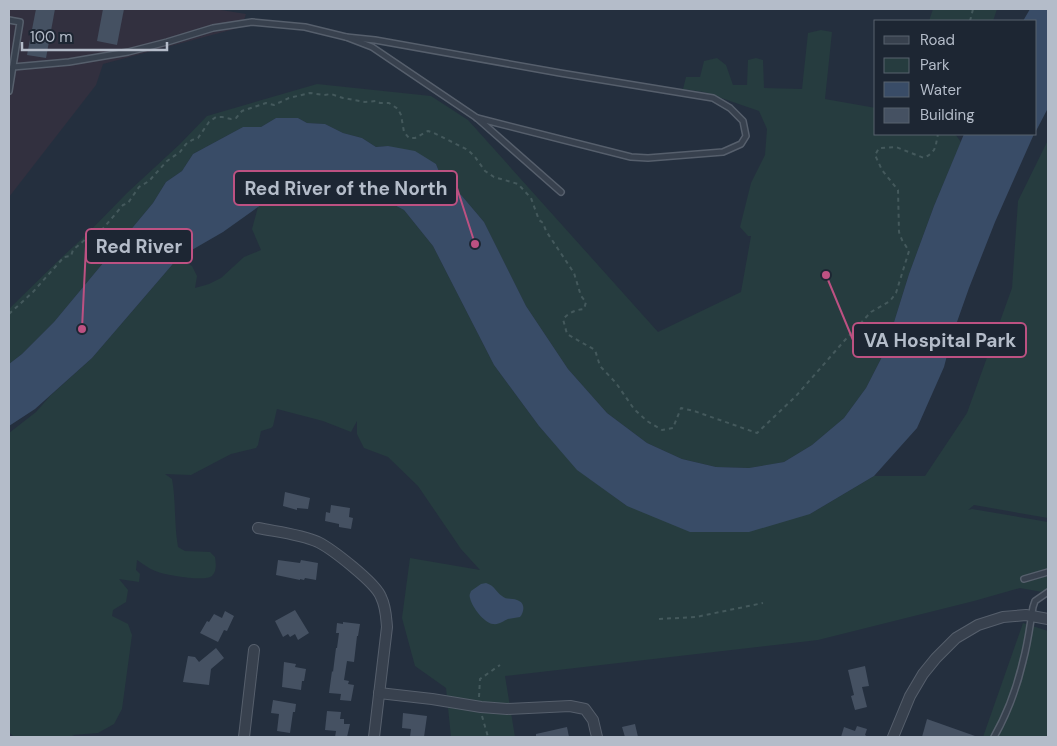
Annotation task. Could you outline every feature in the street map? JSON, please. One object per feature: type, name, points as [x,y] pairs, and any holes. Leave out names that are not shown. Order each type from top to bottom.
[{"type":"street","points":[[258,528],[318,542],[334,552],[371,582],[381,595],[386,611],[387,627],[374,737]]},
{"type":"street","points":[[893,737],[910,696],[923,674],[956,638],[978,625],[1003,617],[1026,615],[1048,619]]},
{"type":"street","points":[[244,737],[254,650]]},
{"type":"street","points":[[379,693],[481,707],[507,709],[570,706],[585,709],[593,720],[597,737]]},
{"type":"lane","points":[[9,20],[20,22],[9,91]]},
{"type":"lane","points":[[13,67],[69,62],[128,52],[213,28],[252,22],[305,27],[346,37],[372,47],[411,72],[477,118],[561,192]]},
{"type":"lane","points":[[346,37],[374,40],[713,98],[730,108],[743,121],[746,136],[741,144],[723,152],[648,158],[631,157],[477,118]]},
{"type":"lane","points":[[1024,579],[1048,572]]},
{"type":"lane","points":[[994,737],[1018,682],[1035,601],[1048,592]]},
{"type":"path","points":[[9,314],[33,292],[64,257],[71,256],[73,250],[94,232],[101,231],[123,205],[128,203],[139,187],[149,181],[186,144],[198,138],[209,122],[216,118],[222,116],[231,119],[236,118],[242,111],[266,103],[274,105],[289,98],[310,93],[332,94],[365,102],[390,103],[398,109],[404,132],[410,138],[415,138],[428,131],[434,132],[468,150],[485,170],[494,177],[518,184],[531,198],[539,220],[574,273],[581,296],[586,302],[584,309],[574,310],[568,313],[564,319],[567,334],[595,350],[600,366],[616,383],[634,409],[647,421],[662,430],[673,428],[681,408],[757,433],[796,396],[871,312],[890,301],[896,293],[909,251],[899,232],[898,190],[882,170],[875,155],[879,148],[896,147],[924,158],[932,154],[938,135]]},
{"type":"path","points":[[660,619],[696,617],[763,603]]},
{"type":"shaded area","points":[[9,9],[215,9],[246,14],[242,27],[103,64],[96,85],[9,197]]},
{"type":"green space","points":[[933,9],[997,9],[993,20],[929,20]]},
{"type":"green space","points":[[821,30],[832,32],[825,99],[874,108],[874,135],[956,135],[961,142],[934,206],[909,274],[885,351],[866,388],[844,418],[812,445],[784,462],[750,468],[716,467],[682,459],[647,443],[607,413],[568,369],[526,306],[484,222],[440,174],[436,164],[388,146],[376,147],[362,138],[343,133],[325,124],[307,123],[298,118],[276,118],[261,127],[243,127],[193,154],[182,171],[166,182],[153,203],[54,322],[22,354],[9,364],[9,309],[207,116],[317,84],[431,96],[468,120],[658,332],[741,292],[751,236],[748,236],[740,227],[751,183],[765,155],[767,129],[759,111],[704,92],[683,89],[686,77],[700,77],[704,61],[717,58],[726,65],[733,85],[747,85],[748,60],[756,58],[763,60],[764,88],[802,89],[808,33]]},
{"type":"green space","points":[[1048,140],[1048,518],[974,505],[968,510],[972,509],[1048,522],[1048,593],[1020,588],[818,640],[505,676],[515,737],[451,737],[446,688],[415,666],[402,618],[410,558],[480,570],[461,549],[418,486],[388,457],[364,448],[357,434],[357,421],[351,432],[323,421],[277,409],[273,426],[261,431],[256,448],[231,454],[191,475],[165,474],[172,479],[178,547],[185,551],[210,552],[215,557],[214,574],[208,578],[169,575],[155,571],[137,560],[136,570],[140,574],[139,582],[119,579],[128,590],[126,602],[113,610],[112,616],[128,624],[132,635],[122,709],[114,724],[98,733],[72,735],[77,737],[14,737],[9,732],[9,433],[36,412],[50,396],[92,358],[178,258],[192,266],[197,276],[195,288],[221,278],[244,257],[261,250],[252,229],[258,207],[295,184],[328,177],[362,188],[404,210],[433,246],[494,365],[539,426],[578,470],[627,506],[810,514],[874,476],[925,476],[967,413],[1012,288],[1018,201]]},
{"type":"green space","points":[[1023,623],[1048,631],[1048,737],[983,737]]},
{"type":"water","points":[[1030,9],[1048,9],[1048,108],[1037,129],[1037,20],[1024,20]]},
{"type":"water","points":[[276,118],[298,118],[307,123],[325,124],[343,133],[362,138],[376,147],[388,146],[415,151],[436,164],[440,174],[484,222],[526,306],[568,369],[607,413],[647,443],[682,459],[716,467],[749,468],[784,462],[812,445],[844,418],[866,388],[885,351],[909,274],[934,206],[964,135],[1034,135],[995,222],[952,336],[944,367],[917,428],[874,476],[810,514],[749,532],[690,532],[627,506],[577,470],[539,426],[494,365],[433,246],[404,210],[362,188],[328,177],[295,184],[223,232],[178,258],[92,358],[35,409],[9,426],[9,364],[22,354],[54,322],[153,203],[166,182],[182,171],[193,154],[243,127],[261,127]]},
{"type":"water","points":[[486,583],[504,597],[522,603],[523,610],[520,617],[495,624],[482,618],[473,606],[470,595],[471,591]]},
{"type":"building","points":[[36,9],[55,9],[46,58],[27,55]]},
{"type":"building","points":[[103,9],[124,9],[117,45],[97,41]]},
{"type":"building","points":[[285,492],[310,498],[308,509],[297,508],[297,510],[283,506]]},
{"type":"building","points":[[331,505],[350,508],[349,517],[353,518],[351,529],[339,527],[339,524],[325,521],[326,512],[330,513]]},
{"type":"building","points":[[278,560],[300,563],[301,560],[318,563],[316,580],[305,578],[300,580],[276,575]]},
{"type":"building","points":[[295,610],[309,633],[298,640],[295,634],[290,637],[288,634],[283,637],[275,621]]},
{"type":"building","points":[[225,611],[234,616],[227,631],[224,630],[218,642],[200,633],[214,614],[222,618]]},
{"type":"building","points":[[343,622],[360,624],[354,662],[347,661],[344,680],[349,681],[348,684],[354,685],[351,701],[340,700],[341,694],[329,693],[339,633],[336,633],[337,623],[343,624]]},
{"type":"building","points":[[216,648],[224,658],[211,669],[209,685],[183,682],[188,656],[195,657],[199,662]]},
{"type":"building","points":[[284,662],[296,664],[295,667],[306,669],[301,690],[282,687]]},
{"type":"building","points":[[865,666],[869,686],[862,687],[867,707],[855,710],[851,696],[854,695],[848,670]]},
{"type":"building","points":[[273,700],[296,704],[290,733],[277,731],[279,714],[271,713]]},
{"type":"building","points":[[327,711],[341,712],[340,719],[344,719],[344,724],[350,724],[347,737],[335,737],[336,731],[325,730]]},
{"type":"building","points":[[403,713],[427,716],[424,737],[410,737],[411,729],[402,728]]},
{"type":"building","points":[[927,719],[975,736],[975,737],[922,737]]},
{"type":"building","points":[[635,724],[638,737],[625,737],[622,727]]},
{"type":"building","points":[[857,726],[867,729],[865,735],[868,737],[841,737],[844,727],[855,731]]},
{"type":"building","points":[[567,727],[569,737],[536,737],[536,734]]},
{"type":"place","name":"Red River of the North","points":[[475,244]]},
{"type":"place","name":"VA Hospital Park","points":[[826,275]]},
{"type":"place","name":"Red River","points":[[82,329]]}]
